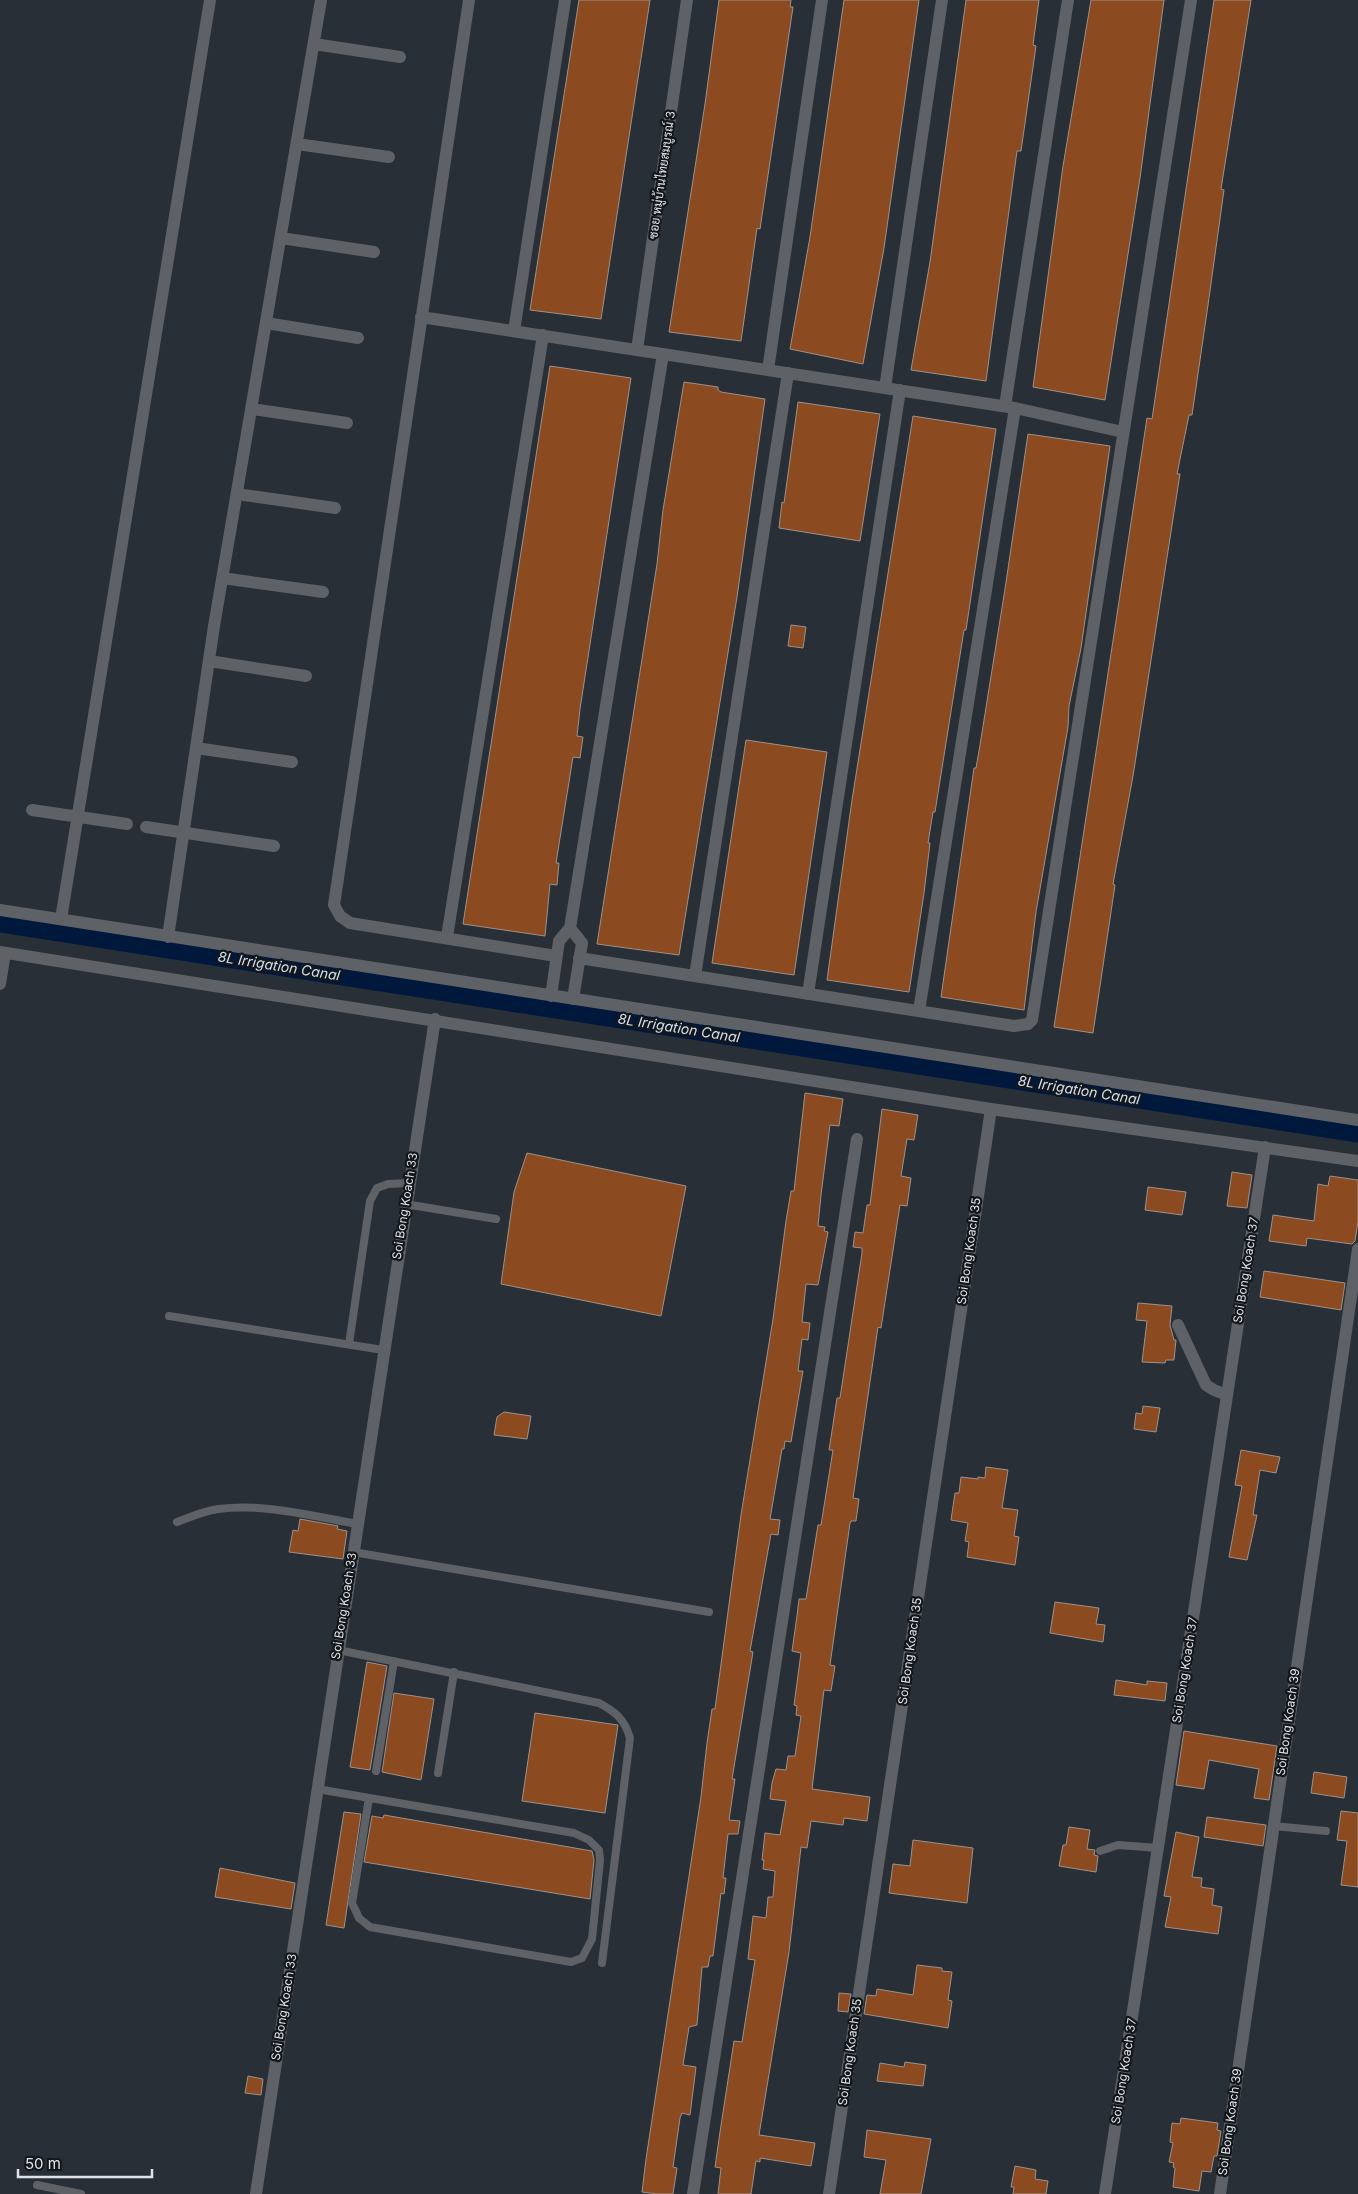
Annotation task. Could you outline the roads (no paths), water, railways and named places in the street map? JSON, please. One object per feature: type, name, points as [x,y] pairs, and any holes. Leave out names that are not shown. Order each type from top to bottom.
[{"type":"street","points":[[61,919],[210,0]]},
{"type":"street","points":[[168,937],[222,578],[321,0]]},
{"type":"street","points":[[469,0],[334,905],[340,916],[350,923],[447,937],[556,956]]},
{"type":"street","points":[[514,331],[565,0]]},
{"type":"street","name":"ซอย หมู่บ้านไทยสมบูรณ์ 3","points":[[637,350],[688,0]]},
{"type":"street","points":[[768,370],[822,0]]},
{"type":"street","points":[[885,388],[942,0]]},
{"type":"street","points":[[918,1011],[1010,407],[1068,0]]},
{"type":"street","points":[[579,958],[1014,1026],[1028,1024],[1032,1020],[1191,0]]},
{"type":"street","points":[[314,44],[400,57]]},
{"type":"street","points":[[297,144],[389,157]]},
{"type":"street","points":[[281,238],[374,252]]},
{"type":"street","points":[[421,317],[1010,407],[1123,432]]},
{"type":"street","points":[[266,323],[358,338]]},
{"type":"street","points":[[447,937],[542,335]]},
{"type":"street","points":[[551,996],[558,941],[570,928],[663,354]]},
{"type":"street","points":[[695,976],[788,374]]},
{"type":"street","points":[[808,994],[900,390]]},
{"type":"street","points":[[252,409],[346,422]]},
{"type":"street","points":[[237,494],[335,508]]},
{"type":"street","points":[[222,578],[323,592]]},
{"type":"street","points":[[209,661],[306,676]]},
{"type":"street","points":[[196,748],[292,762]]},
{"type":"street","points":[[32,810],[127,824]]},
{"type":"street","points":[[146,827],[274,846]]},
{"type":"street","points":[[0,910],[1358,1120]]},
{"type":"street","points":[[570,928],[582,943],[573,999]]},
{"type":"street","points":[[0,984],[2,952],[434,1019],[991,1109],[1265,1147],[1358,1162]]},
{"type":"street","name":"Soi Bong Koach 33","points":[[256,2194],[434,1019]]},
{"type":"street","name":"Soi Bong Koach 35","points":[[829,2194],[991,1109]]},
{"type":"street","points":[[693,2194],[857,1139]]},
{"type":"street","name":"Soi Bong Koach 37","points":[[1105,2194],[1265,1147]]},
{"type":"street","name":"Soi Bong Koach 39","points":[[1220,2194],[1358,1249]]},
{"type":"street","points":[[1178,1325],[1206,1384],[1214,1390],[1227,1395]]},
{"type":"lane","points":[[349,1344],[370,1201],[377,1188],[388,1184],[409,1183]]},
{"type":"lane","points":[[405,1204],[496,1219]]},
{"type":"lane","points":[[169,1316],[383,1350]]},
{"type":"lane","points":[[177,1522],[216,1510],[235,1508],[291,1512],[357,1524]]},
{"type":"lane","points":[[353,1552],[709,1612]]},
{"type":"lane","points":[[338,1650],[454,1672],[599,1703],[615,1712],[626,1725],[630,1738],[602,1963]]},
{"type":"lane","points":[[376,1771],[394,1661]]},
{"type":"lane","points":[[438,1773],[454,1672]]},
{"type":"lane","points":[[317,1789],[574,1833],[588,1840],[600,1850],[600,1860],[592,1939],[582,1958],[571,1962],[370,1927],[359,1918],[352,1903],[369,1798]]},
{"type":"lane","points":[[1273,1826],[1326,1831]]},
{"type":"lane","points":[[1100,1851],[1118,1845],[1158,1848]]},
{"type":"lane","points":[[37,2185],[81,2194]]},
{"type":"waterway","name":"8L Irrigation Canal","points":[[0,923],[1358,1133]]}]
